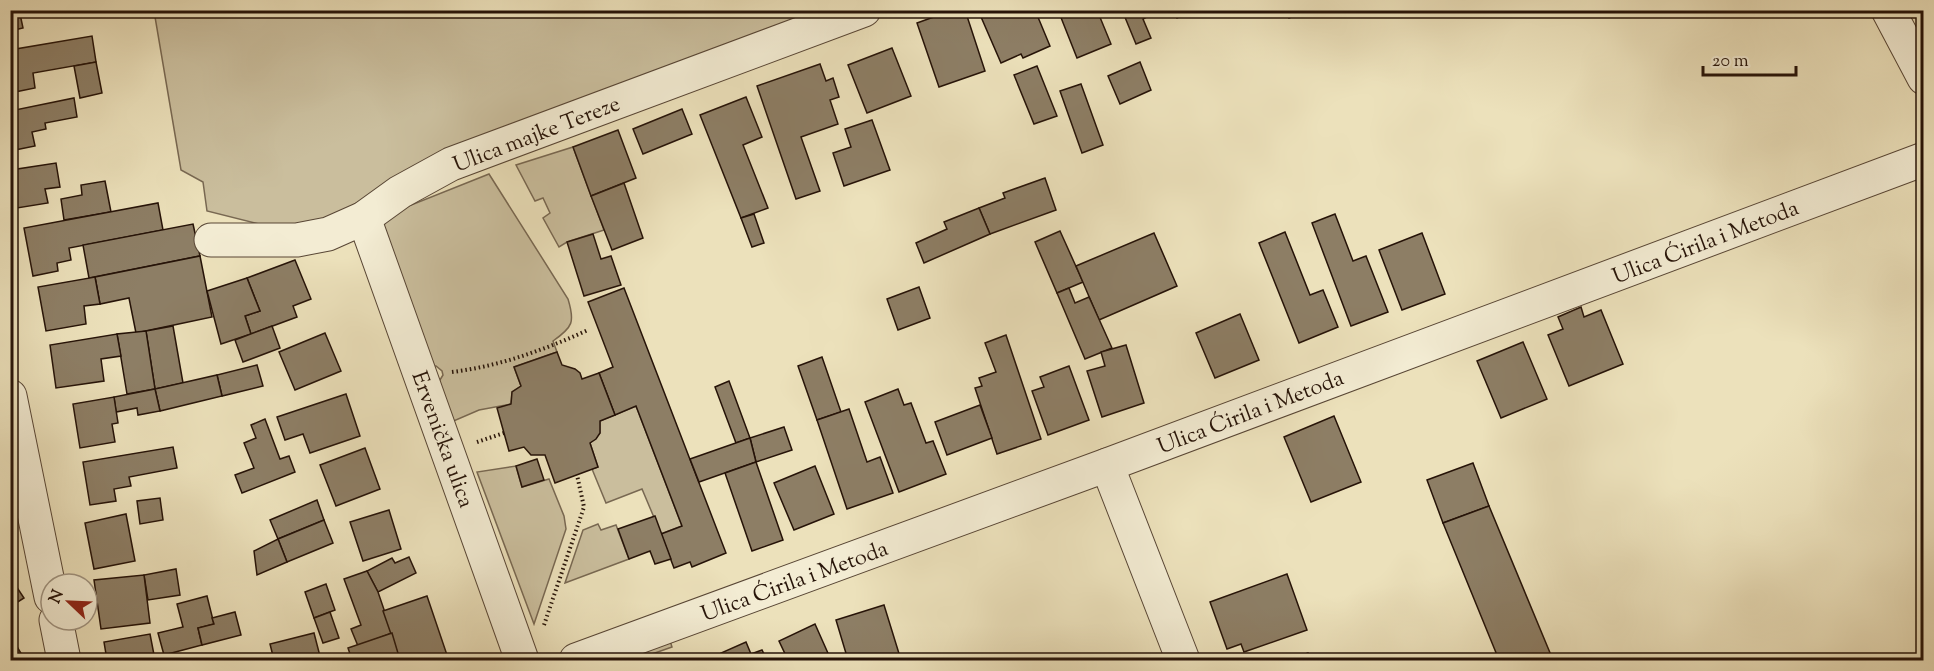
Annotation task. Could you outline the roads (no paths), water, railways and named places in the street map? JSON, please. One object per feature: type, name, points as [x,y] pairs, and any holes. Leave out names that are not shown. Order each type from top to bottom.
[{"type":"street","name":"Ulica majke Tereze","points":[[211,240],[297,240],[328,234],[364,218],[400,192],[451,164],[864,10]]},
{"type":"street","points":[[1888,10],[1923,78]]},
{"type":"street","name":"Ulica Ćirila i Metoda","points":[[576,660],[1107,465],[1923,159]]},
{"type":"street","name":"Ervenička ulica","points":[[364,218],[522,660]]},
{"type":"street","points":[[10,396],[46,572]]},
{"type":"street","points":[[1107,465],[1183,660]]},
{"type":"street","points":[[58,632],[64,660]]}]
